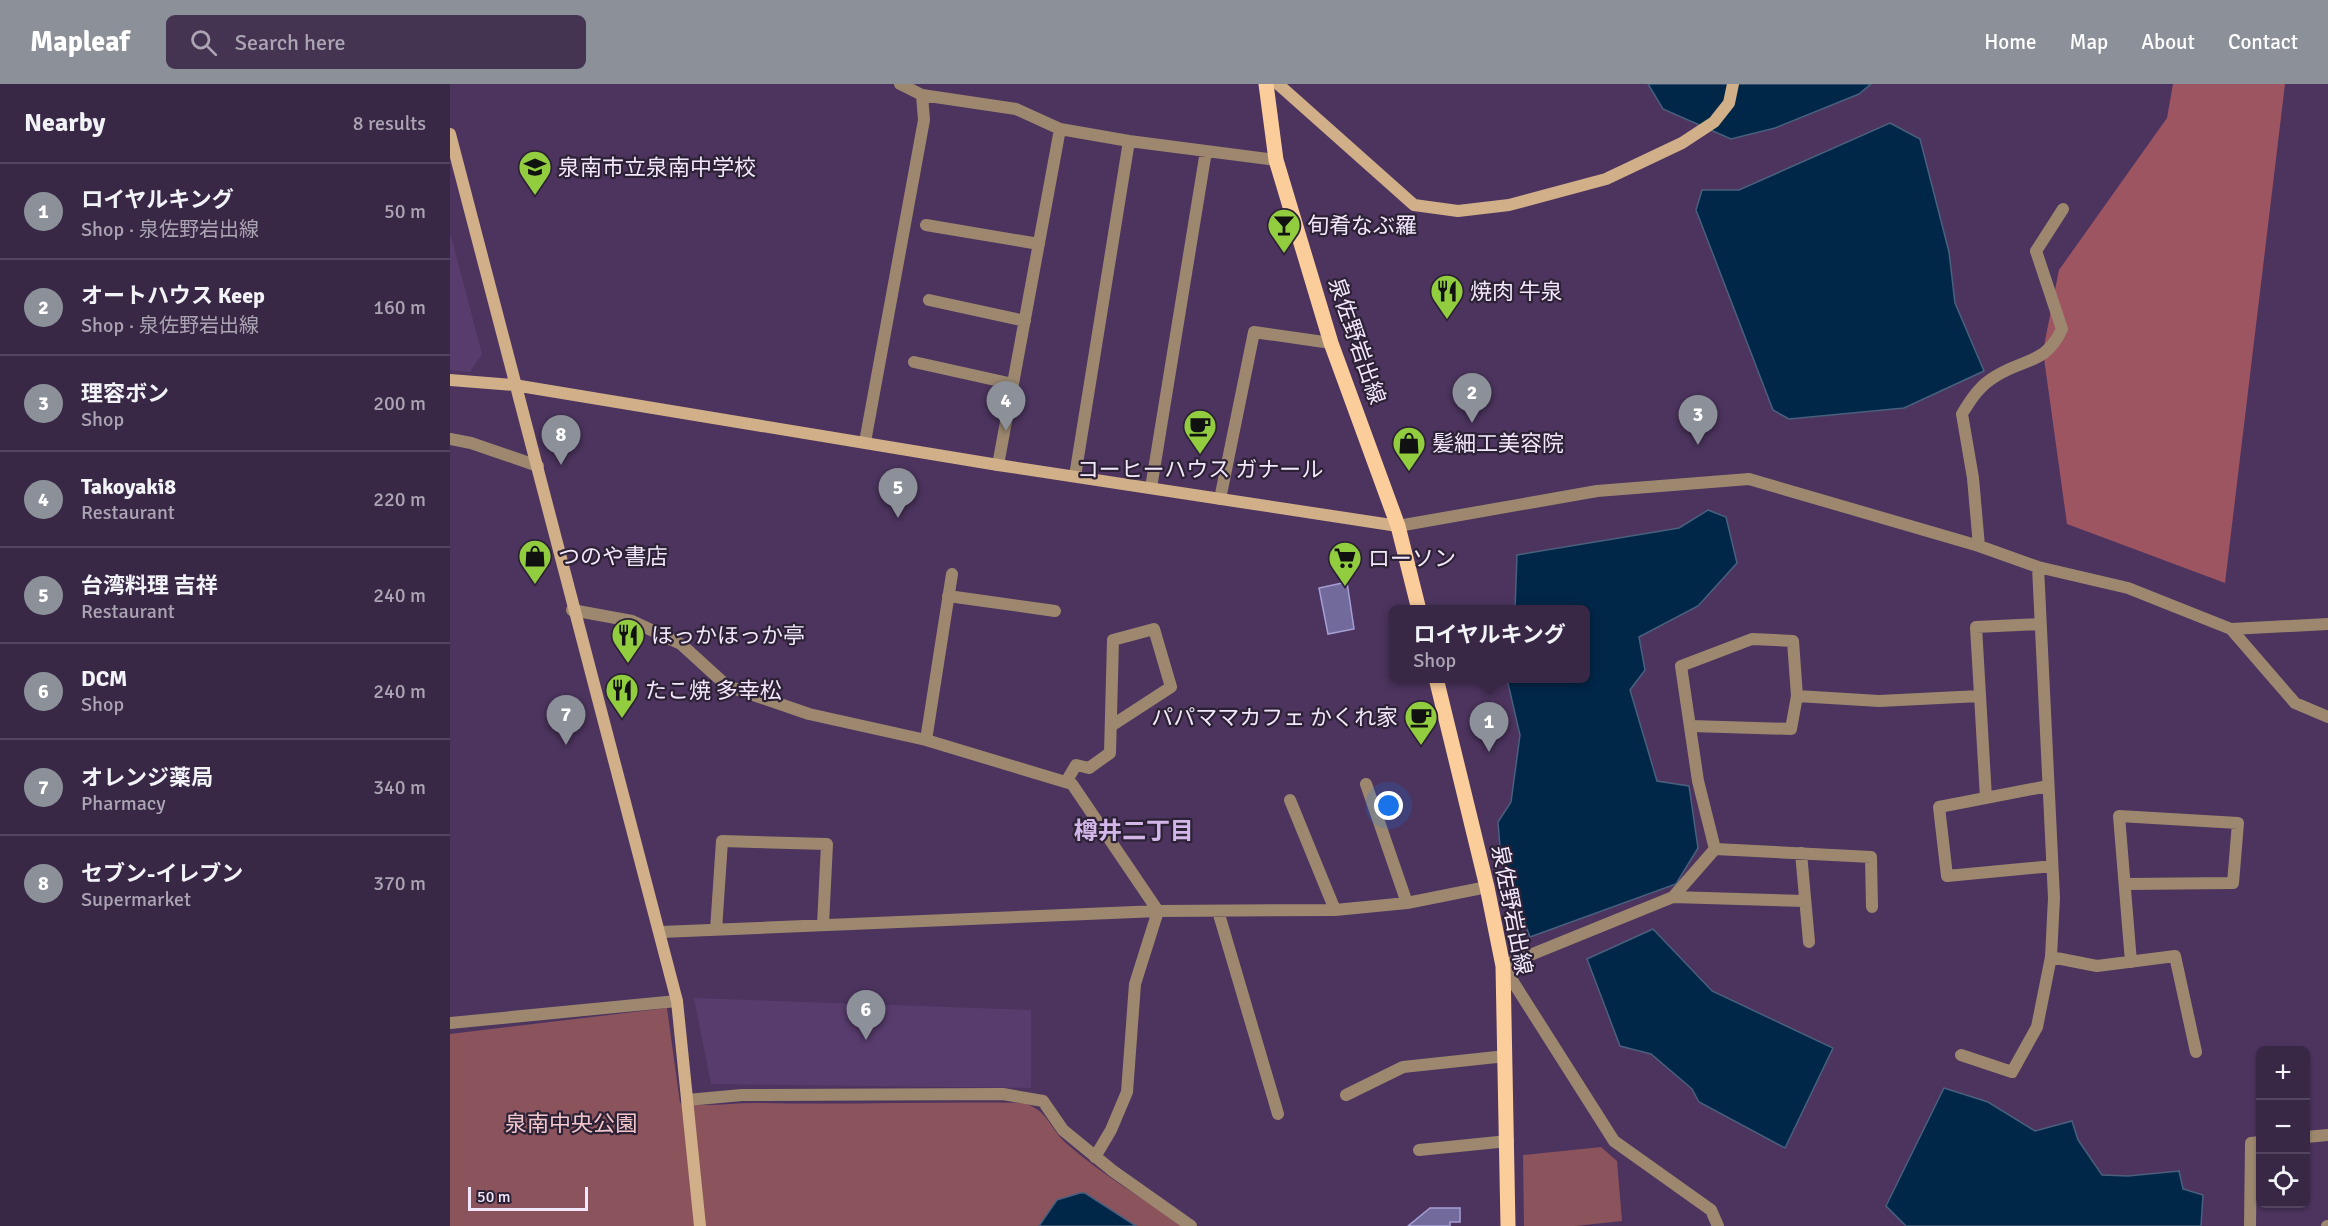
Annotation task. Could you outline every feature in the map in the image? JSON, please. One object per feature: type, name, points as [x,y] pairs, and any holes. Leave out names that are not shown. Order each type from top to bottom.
[{"type":"main road","name":"泉佐野岩出線","points":[[1266,84],[1276,160],[1331,343],[1398,526],[1418,605]]},
{"type":"main road","name":"泉佐野岩出線","points":[[1437,683],[1488,887],[1503,966],[1508,1226]]},
{"type":"street","points":[[900,84],[922,96],[1016,109],[1060,129],[1129,141],[1276,160]]},
{"type":"street","points":[[1278,84],[1414,205],[1458,211],[1509,205],[1606,179],[1682,143],[1714,122],[1729,103],[1733,84]]},
{"type":"street","points":[[866,442],[924,120],[922,96]]},
{"type":"street","points":[[998,465],[1060,129]]},
{"type":"street","points":[[450,134],[514,385],[538,466],[572,610],[661,932],[677,1000],[700,1226]]},
{"type":"street","points":[[1075,476],[1129,141]]},
{"type":"street","points":[[1151,488],[1206,151]]},
{"type":"street","points":[[1979,546],[1973,478],[1962,414],[1975,393],[1995,376],[2047,353],[2056,342],[2061,328],[2036,251],[2063,210]]},
{"type":"street","points":[[926,225],[1039,244]]},
{"type":"street","points":[[929,300],[1024,321]]},
{"type":"street","points":[[1220,499],[1254,332],[1331,343]]},
{"type":"street","points":[[914,362],[1013,384]]},
{"type":"street","points":[[450,380],[514,385],[998,465],[1398,526],[1597,492],[1749,479],[1979,546],[2038,567],[2128,588],[2231,629],[2328,624]]},
{"type":"street","points":[[450,439],[471,443],[538,466]]},
{"type":"street","points":[[1961,1055],[2012,1072],[2037,1027],[2051,957],[2052,866],[2038,567]]},
{"type":"street","points":[[926,740],[952,574]]},
{"type":"street","points":[[948,596],[1055,611]]},
{"type":"street","points":[[572,610],[632,621],[681,644],[727,686],[809,714],[926,740],[1072,784],[1158,911]]},
{"type":"street","points":[[1986,798],[1976,627],[2040,624]]},
{"type":"street","points":[[1066,782],[1076,765],[1089,768],[1110,753],[1113,640],[1154,629],[1171,687],[1111,726]]},
{"type":"street","points":[[2231,629],[2295,703],[2328,717]]},
{"type":"street","points":[[1691,726],[1791,729],[1797,696],[1793,641],[1752,639],[1681,666],[1698,781],[1715,849]]},
{"type":"street","points":[[1797,696],[1880,701],[1980,696]]},
{"type":"street","points":[[1366,784],[1407,903]]},
{"type":"street","points":[[2048,786],[1939,807],[1947,876],[2052,866]]},
{"type":"street","points":[[1290,800],[1335,910]]},
{"type":"street","points":[[2125,885],[2233,883],[2238,824],[2120,816],[2125,885],[2131,962]]},
{"type":"street","points":[[716,930],[722,841],[827,844],[823,925]]},
{"type":"street","points":[[1715,849],[1871,857],[1872,907]]},
{"type":"street","points":[[1673,897],[1715,849]]},
{"type":"street","points":[[1801,853],[1809,942]]},
{"type":"street","points":[[661,932],[1158,911],[1335,910],[1407,903],[1488,887]]},
{"type":"street","points":[[1718,1226],[1711,1210],[1614,1142],[1503,966],[1673,897],[1805,901]]},
{"type":"street","points":[[1218,910],[1278,1114]]},
{"type":"street","points":[[1095,1157],[1111,1130],[1127,1092],[1135,984],[1158,911]]},
{"type":"street","points":[[2051,957],[2097,966],[2175,956],[2196,1052]]},
{"type":"street","points":[[450,1023],[677,1000]]},
{"type":"street","points":[[1346,1095],[1404,1067],[1506,1056]]},
{"type":"street","points":[[687,1100],[742,1095],[1003,1094],[1029,1097],[1042,1101],[1063,1130],[1095,1157],[1191,1226]]},
{"type":"street","points":[[2310,1136],[2328,1134]]},
{"type":"street","points":[[1419,1150],[1508,1141]]},
{"type":"street","points":[[2250,1226],[2251,1143],[2256,1142]]},
{"type":"shaded area","points":[[2173,84],[2285,84],[2225,583],[2067,524],[2043,351],[2059,270],[2167,118]]},
{"type":"shaded area","points":[[450,232],[482,354],[470,372],[450,370]]},
{"type":"shaded area","points":[[694,998],[1031,1010],[1031,1088],[711,1084]]},
{"type":"green space","name":"泉南中央公園","points":[[667,1008],[680,1103],[701,1105],[1024,1103],[1044,1115],[1067,1144],[1095,1166],[1186,1226],[450,1226],[450,1034]]},
{"type":"green space","points":[[1601,1147],[1617,1161],[1622,1221],[1575,1226],[1524,1226],[1523,1155]]},
{"type":"water","points":[[1648,84],[1871,84],[1859,94],[1775,128],[1731,139],[1663,109]]},
{"type":"water","points":[[1890,123],[1920,139],[1949,252],[1955,303],[1984,371],[1904,408],[1789,419],[1773,410],[1696,210],[1702,190],[1739,190]]},
{"type":"water","points":[[1708,510],[1726,517],[1737,563],[1698,606],[1639,637],[1645,670],[1630,690],[1657,781],[1689,786],[1698,848],[1676,884],[1530,937],[1501,859],[1498,822],[1511,802],[1520,735],[1508,683],[1590,683],[1590,605],[1515,605],[1517,555],[1679,528]]},
{"type":"water","points":[[1653,929],[1712,991],[1833,1048],[1785,1148],[1699,1102],[1692,1089],[1651,1054],[1620,1046],[1587,959]]},
{"type":"water","points":[[1944,1088],[1988,1102],[2035,1131],[2072,1121],[2078,1140],[2102,1175],[2128,1176],[2179,1171],[2183,1189],[2203,1195],[2201,1226],[1906,1226],[1886,1206]]},
{"type":"water","points":[[1085,1193],[1136,1226],[1039,1226],[1057,1200]]},
{"type":"building","points":[[1347,582],[1354,629],[1328,634],[1319,588]]},
{"type":"building","points":[[1430,1208],[1460,1208],[1460,1222],[1450,1222],[1450,1226],[1408,1226]]},
{"type":"place","name":"泉南市立泉南中学校","points":[[535,196]]},
{"type":"place","name":"旬肴なぶ羅","points":[[1284,254]]},
{"type":"place","name":"焼肉 牛泉","points":[[1447,320]]},
{"type":"place","name":"オートハウス Keep","points":[[1472,423]]},
{"type":"place","name":"Takoyaki8","points":[[1006,431]]},
{"type":"place","name":"理容ボン","points":[[1698,445]]},
{"type":"place","name":"コーヒーハウス ガナール","points":[[1200,455]]},
{"type":"place","name":"セブン-イレブン","points":[[561,465]]},
{"type":"place","name":"髪細工美容院","points":[[1409,472]]},
{"type":"place","name":"台湾料理 吉祥","points":[[898,518]]},
{"type":"place","name":"つのや書店","points":[[535,585]]},
{"type":"place","name":"ローソン","points":[[1345,587]]},
{"type":"place","name":"ほっかほっか亭","points":[[628,664]]},
{"type":"place","name":"たこ焼 多幸松","points":[[622,719]]},
{"type":"place","name":"オレンジ薬局","points":[[566,745]]},
{"type":"place","name":"パパママカフェ かくれ家","points":[[1421,746]]},
{"type":"place","name":"ロイヤルキング","points":[[1489,752]]},
{"type":"place","name":"DCM","points":[[866,1040]]},
{"type":"district","name":"樽井二丁目","points":[[1134,831]]}]
